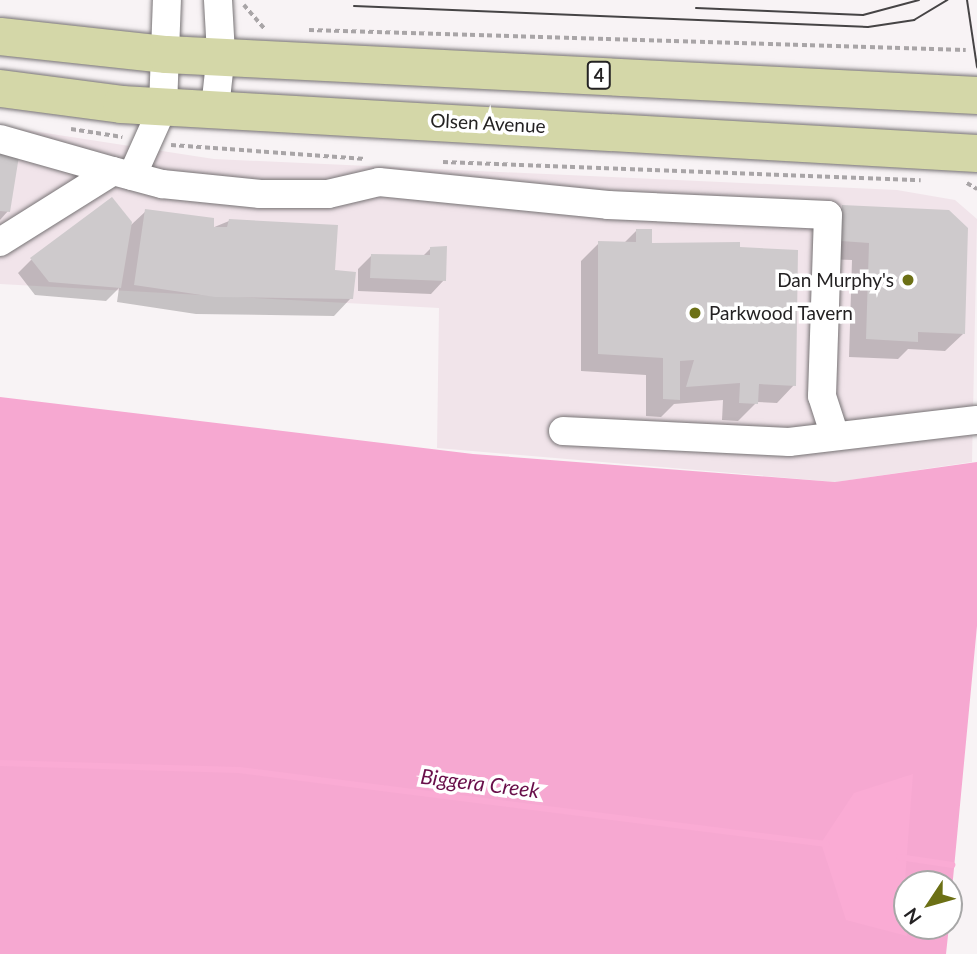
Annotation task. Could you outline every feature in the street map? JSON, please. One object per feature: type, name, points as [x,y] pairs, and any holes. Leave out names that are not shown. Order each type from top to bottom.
[{"type":"main road","name":"4","points":[[0,36],[166,54],[222,54],[977,95]]},
{"type":"main road","name":"Olsen Avenue","points":[[0,88],[163,107],[215,108],[967,166]]},
{"type":"street","points":[[0,242],[123,173],[150,142],[163,107],[167,0]]},
{"type":"street","points":[[215,108],[222,54],[218,0]]},
{"type":"street","points":[[0,139],[123,173],[260,194],[328,194],[379,182],[608,205],[828,215],[822,396],[834,433]]},
{"type":"street","points":[[563,431],[789,442],[834,433],[977,420]]},
{"type":"path","points":[[242,0],[260,26],[280,30]]},
{"type":"path","points":[[293,30],[965,50]]},
{"type":"path","points":[[62,127],[212,152],[375,159]]},
{"type":"path","points":[[430,161],[931,179]]},
{"type":"path","points":[[967,166],[977,189]]},
{"type":"shaded area","points":[[0,126],[214,159],[897,190],[955,200],[977,219],[972,462],[836,482],[437,448],[439,308],[0,284]]},
{"type":"shaded area","points":[[0,397],[473,454],[835,482],[977,462],[977,626],[954,870],[893,870],[893,940],[948,940],[946,954],[0,954]]},
{"type":"shaded area","points":[[913,774],[906,870],[893,870],[893,932],[846,920],[821,843],[854,793]]},
{"type":"building","points":[[0,153],[19,156],[10,212],[0,211]]},
{"type":"building","points":[[112,197],[132,222],[121,288],[49,282],[30,258]]},
{"type":"building","points":[[842,205],[949,210],[968,228],[965,334],[918,332],[918,342],[866,339],[869,243],[841,241]]},
{"type":"building","points":[[145,209],[214,218],[214,227],[227,227],[229,219],[338,225],[335,270],[356,272],[353,299],[215,297],[134,285]]},
{"type":"building","name":"Parkwood Tavern","points":[[636,229],[652,229],[652,243],[740,242],[740,247],[798,250],[796,386],[759,384],[758,404],[739,403],[740,383],[686,387],[694,360],[680,361],[680,400],[663,399],[663,358],[598,354],[598,241],[636,242]]},
{"type":"building","points":[[447,246],[446,281],[370,278],[371,254],[430,255],[430,247]]},
{"type":"waterway","name":"Biggera Creek","points":[[0,763],[239,770],[826,844]]},
{"type":"waterway","name":"Biggera Creek","points":[[899,857],[952,865]]},
{"type":"tram line","points":[[696,8],[863,15],[919,0]]},
{"type":"tram line","points":[[354,6],[868,27],[914,20],[947,0]]},
{"type":"tram line","points":[[967,0],[977,67]]},
{"type":"place","name":"Dan Murphy's","points":[[908,280]]},
{"type":"place","name":"Parkwood Tavern","points":[[695,313]]}]
